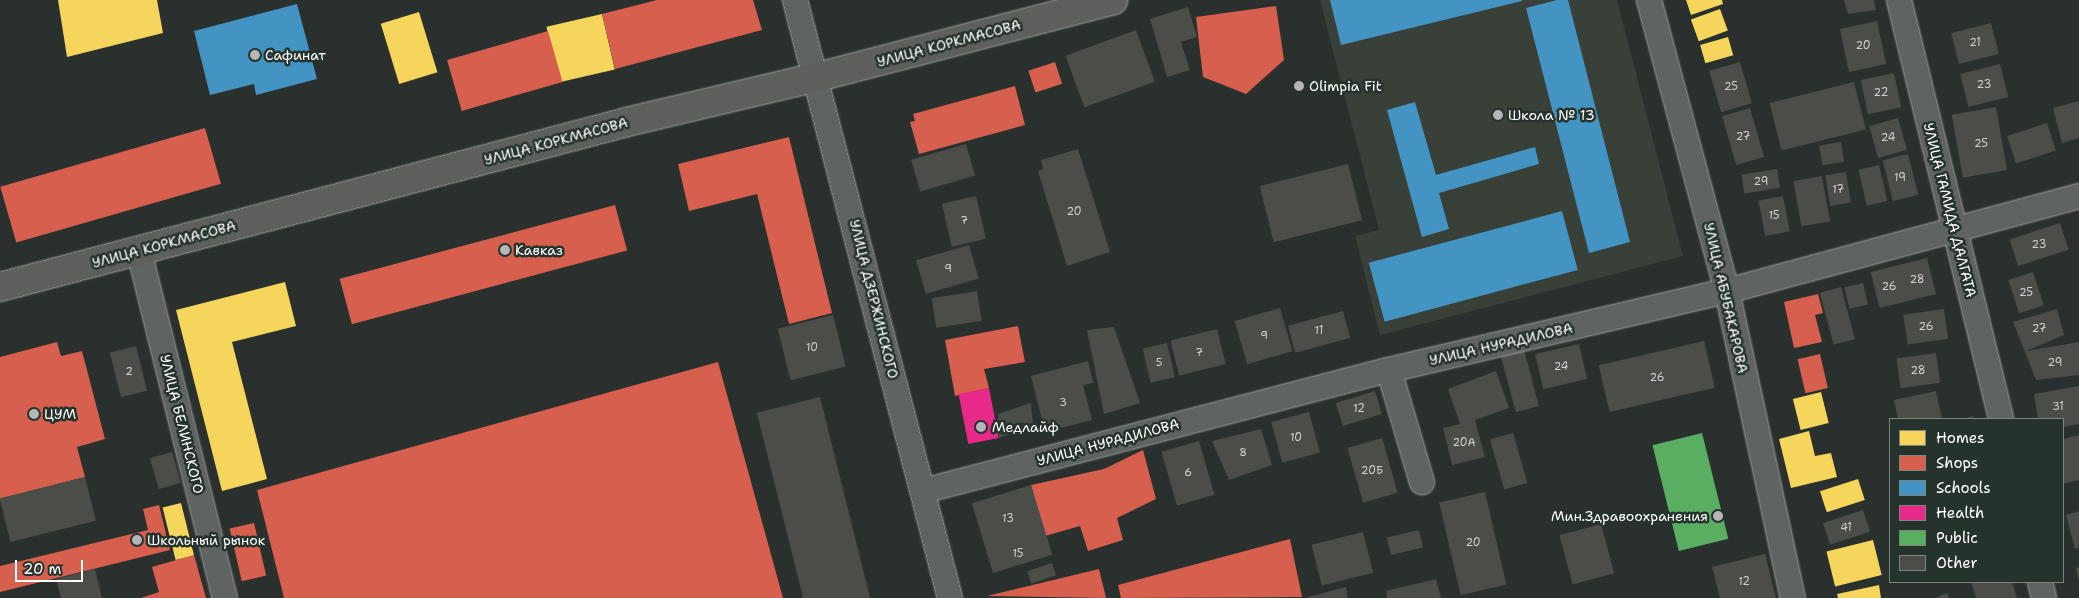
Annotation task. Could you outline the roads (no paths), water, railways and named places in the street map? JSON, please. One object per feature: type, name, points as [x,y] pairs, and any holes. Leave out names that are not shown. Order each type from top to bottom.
[{"type":"main road","name":"УЛИЦА КОРКМАСОВА","points":[[0,287],[618,124],[818,77],[1113,0]]},
{"type":"street","name":"УЛИЦА ДЗЕРЖИНСКОГО","points":[[795,0],[818,77],[950,598]]},
{"type":"street","name":"УЛИЦА АБУБАКАРОВА","points":[[1650,0],[1727,291],[1793,598]]},
{"type":"street","name":"УЛИЦА ГАМИДА ДАЛГАТА","points":[[1899,0],[2001,418]]},
{"type":"street","name":"УЛИЦА НУРАДИЛОВА","points":[[923,491],[1390,370],[1727,291],[1954,228],[2079,196]]},
{"type":"street","name":"УЛИЦА БЕЛИНСКОГО","points":[[139,250],[225,598]]},
{"type":"street","points":[[1390,370],[1422,482]]},
{"type":"street","points":[[2040,583],[2044,598]]},
{"type":"place","name":"Сафинат","points":[[255,55]]},
{"type":"place","name":"Olimpia Fit","points":[[1299,86]]},
{"type":"place","name":"Школа № 13","points":[[1498,115]]},
{"type":"place","name":"Кавказ","points":[[505,250]]},
{"type":"place","name":"ЦУМ","points":[[34,414]]},
{"type":"place","name":"Медлайф","points":[[981,427]]},
{"type":"place","name":"Мин.Здравоохранения","points":[[1718,516]]},
{"type":"place","name":"Школьный рынок","points":[[137,540]]}]
